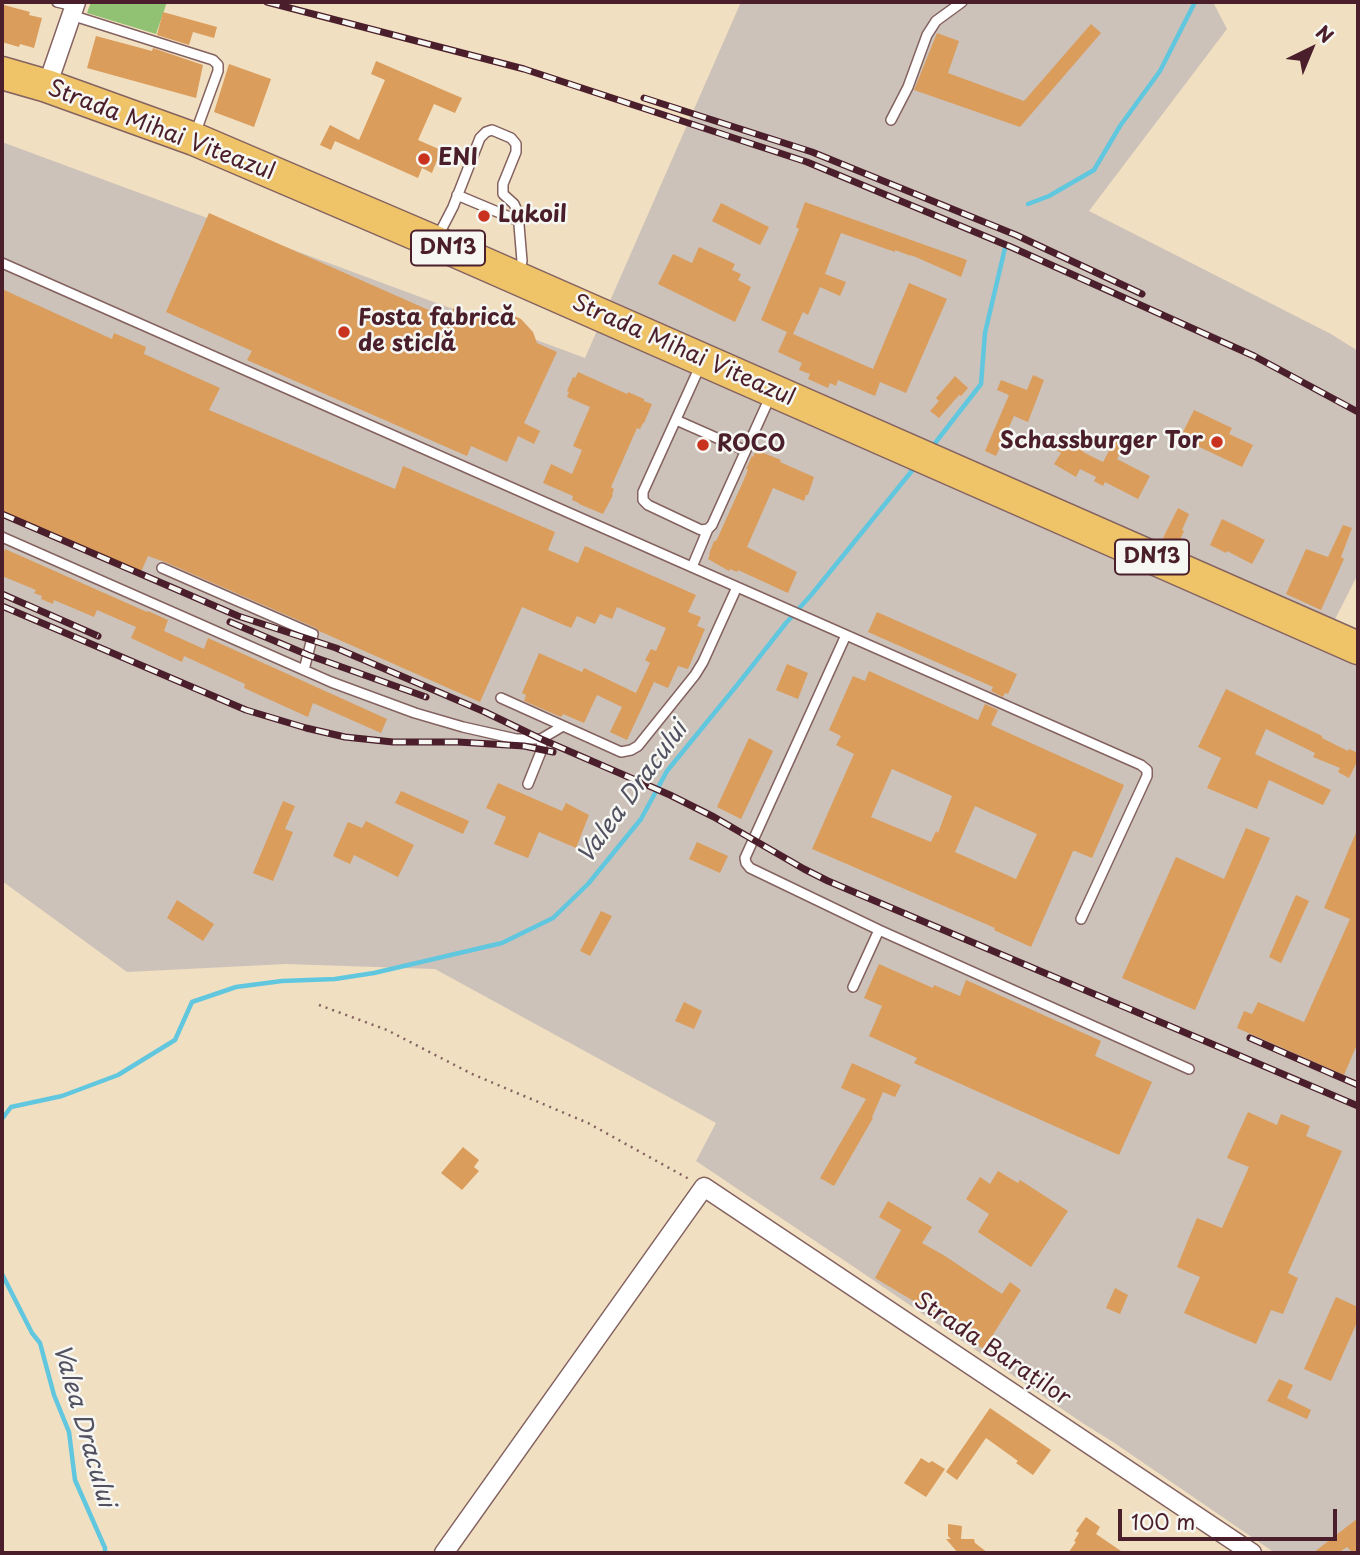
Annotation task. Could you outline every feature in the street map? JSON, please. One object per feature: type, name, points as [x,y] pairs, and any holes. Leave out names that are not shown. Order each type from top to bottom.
[{"type":"highway","name":"Strada Mihai Viteazul","points":[[2,73],[47,86],[194,139],[703,359],[1358,648]]},
{"type":"street","points":[[47,86],[70,6]]},
{"type":"street","points":[[444,1553],[704,1187]]},
{"type":"street","name":"Strada Baraților","points":[[704,1187],[1252,1553]]},
{"type":"lane","points":[[891,120],[908,86],[927,35],[936,21],[962,2]]},
{"type":"lane","points":[[70,6],[213,60],[218,65],[194,139]]},
{"type":"lane","points":[[435,242],[480,138],[492,130],[511,138],[516,144],[516,152],[503,184],[503,194],[519,213],[522,261],[517,278]]},
{"type":"lane","points":[[457,195],[519,220]]},
{"type":"lane","points":[[2,263],[1141,765],[1147,770],[1147,776],[1080,919]]},
{"type":"lane","points":[[703,359],[643,492],[643,500],[648,505],[701,530],[708,529]]},
{"type":"lane","points":[[692,567],[773,391]]},
{"type":"lane","points":[[676,420],[744,450]]},
{"type":"lane","points":[[2,537],[331,682],[415,713],[516,739],[541,739],[563,726]]},
{"type":"lane","points":[[162,568],[313,634],[304,670]]},
{"type":"lane","points":[[501,698],[621,752],[631,750],[638,746],[695,675],[737,587]]},
{"type":"lane","points":[[846,635],[745,858],[746,863],[879,930],[1189,1069]]},
{"type":"lane","points":[[528,783],[542,749],[541,739]]},
{"type":"lane","points":[[853,987],[879,930]]},
{"type":"path","points":[[319,1005],[387,1030],[472,1074],[588,1123],[704,1187]]},
{"type":"shaded area","points":[[741,2],[1213,2],[1227,29],[1089,211],[1331,334],[1358,351],[1358,574],[1323,643],[1358,659],[1358,1553],[1275,1553],[696,1161],[716,1123],[435,969],[286,964],[127,972],[2,881],[2,142],[585,358]]},
{"type":"green space","points":[[91,2],[167,2],[156,34],[87,13]]},
{"type":"building","points":[[4,5],[42,18],[34,48],[2,42]]},
{"type":"building","points":[[163,12],[217,27],[214,38],[193,32],[189,45],[157,35]]},
{"type":"building","points":[[1091,24],[1101,33],[1020,127],[914,90],[937,33],[959,41],[948,73],[1024,101]]},
{"type":"building","points":[[96,36],[152,51],[153,48],[203,65],[196,98],[87,68]]},
{"type":"building","points":[[376,61],[462,98],[455,113],[434,104],[418,140],[441,150],[432,173],[422,168],[418,178],[335,141],[331,150],[320,145],[330,125],[359,140],[385,80],[371,74]]},
{"type":"building","points":[[229,64],[271,79],[254,127],[214,112]]},
{"type":"building","points":[[805,202],[967,260],[961,277],[911,255],[841,233],[825,274],[846,282],[840,296],[820,287],[808,315],[803,312],[793,334],[873,369],[909,283],[947,299],[906,393],[880,382],[875,396],[838,380],[836,386],[830,383],[828,388],[808,379],[810,374],[799,370],[802,363],[778,352],[787,332],[761,320],[799,229],[796,227]]},
{"type":"building","points":[[721,203],[769,227],[760,245],[712,221]]},
{"type":"building","name":"Fosta fabrică de sticlă","points":[[209,213],[449,319],[454,307],[474,315],[497,311],[521,319],[533,332],[537,343],[557,352],[524,423],[540,431],[534,444],[518,436],[507,462],[471,446],[467,456],[247,360],[252,351],[166,312]]},
{"type":"building","points":[[699,247],[735,264],[732,270],[741,274],[738,280],[751,287],[735,322],[658,284],[673,254],[692,263]]},
{"type":"building","points":[[2,289],[112,339],[114,333],[146,347],[144,354],[220,388],[209,410],[395,489],[403,466],[555,532],[548,550],[578,563],[585,546],[696,595],[688,612],[701,617],[697,626],[705,629],[688,669],[678,666],[668,688],[654,682],[627,740],[610,732],[622,707],[597,695],[584,723],[563,714],[561,717],[524,701],[526,695],[522,693],[539,653],[582,672],[584,668],[636,693],[650,663],[645,660],[651,649],[656,651],[666,628],[617,607],[612,619],[600,614],[595,624],[577,616],[571,628],[522,607],[480,702],[165,562],[148,556],[141,572],[2,511]]},
{"type":"building","points":[[578,372],[652,404],[644,423],[640,429],[637,428],[611,487],[614,489],[613,495],[603,514],[572,500],[573,496],[543,483],[551,464],[572,474],[582,450],[573,446],[590,407],[567,397],[573,377],[575,378]]},
{"type":"building","points":[[1033,375],[1044,380],[1028,422],[1014,416],[996,456],[985,451],[1009,395],[997,390],[1001,380],[1027,390]]},
{"type":"building","points":[[955,376],[968,388],[939,418],[930,411],[939,401],[936,398]]},
{"type":"building","name":"Schassburger Tor","points":[[1194,410],[1232,428],[1229,434],[1253,445],[1242,467],[1180,438]]},
{"type":"building","points":[[1064,434],[1086,446],[1083,452],[1103,462],[1117,436],[1127,442],[1117,459],[1150,476],[1138,499],[1105,482],[1103,486],[1094,481],[1096,477],[1080,469],[1076,477],[1054,464],[1061,453],[1055,449]]},
{"type":"building","points":[[756,450],[814,477],[804,501],[773,488],[747,547],[797,572],[788,593],[738,570],[729,571],[708,559]]},
{"type":"building","points":[[1178,508],[1189,514],[1179,542],[1176,541],[1175,544],[1163,538]]},
{"type":"building","points":[[1222,519],[1265,540],[1252,564],[1210,545]]},
{"type":"building","points":[[1343,525],[1352,528],[1341,557],[1344,559],[1321,610],[1286,594],[1306,549],[1328,557]]},
{"type":"building","points":[[5,549],[168,620],[164,631],[204,649],[208,638],[387,719],[381,733],[313,703],[308,717],[244,688],[245,684],[184,656],[182,662],[131,638],[136,627],[97,610],[94,617],[54,600],[53,604],[41,599],[42,596],[34,593],[36,590],[2,576],[2,556]]},
{"type":"building","points":[[877,612],[1017,674],[1008,694],[1005,693],[1003,697],[991,691],[993,687],[868,632]]},
{"type":"building","points":[[787,664],[808,673],[798,699],[776,690]]},
{"type":"building","points":[[869,671],[978,720],[985,704],[998,710],[991,725],[1124,785],[1092,858],[1073,851],[1031,947],[994,930],[995,928],[812,849],[854,754],[836,745],[841,736],[829,730],[853,676],[865,681]],"holes":[[[892,769],[952,796],[938,833],[936,831],[931,842],[871,817]],[[975,806],[1037,834],[1016,879],[955,852]]]},
{"type":"building","points":[[1226,689],[1348,751],[1349,749],[1358,753],[1358,760],[1349,778],[1338,772],[1340,768],[1313,757],[1315,753],[1266,729],[1255,754],[1331,790],[1323,805],[1269,780],[1257,809],[1207,788],[1221,758],[1198,747]]},
{"type":"building","points":[[749,738],[773,751],[741,819],[717,807]]},
{"type":"building","points":[[498,783],[562,811],[566,803],[589,815],[576,848],[539,832],[528,858],[494,844],[506,817],[486,808]]},
{"type":"building","points":[[401,791],[469,821],[463,834],[395,803]]},
{"type":"building","points":[[283,801],[295,806],[285,829],[293,832],[273,881],[253,873]]},
{"type":"building","points":[[366,821],[414,845],[398,877],[354,855],[350,864],[333,856],[348,822],[362,828]]},
{"type":"building","points":[[1246,828],[1270,838],[1195,1010],[1122,978],[1176,857],[1224,879]]},
{"type":"building","points":[[1358,828],[1358,1042],[1344,1075],[1237,1028],[1244,1011],[1252,1014],[1258,1002],[1304,1022],[1350,919],[1324,908]]},
{"type":"building","points":[[697,842],[728,856],[720,873],[689,859]]},
{"type":"building","points":[[1296,895],[1309,901],[1281,963],[1269,957]]},
{"type":"building","points":[[177,900],[214,924],[203,941],[167,918]]},
{"type":"building","points":[[601,911],[612,916],[590,956],[580,951]]},
{"type":"building","points":[[879,964],[933,988],[934,985],[960,996],[966,980],[1101,1041],[1095,1056],[1152,1082],[1119,1155],[914,1063],[917,1058],[869,1036],[882,1006],[864,998]]},
{"type":"building","points":[[684,1002],[702,1011],[694,1029],[675,1021]]},
{"type":"building","points":[[852,1063],[901,1085],[895,1097],[883,1092],[873,1118],[834,1186],[820,1178],[866,1099],[841,1088]]},
{"type":"building","points":[[1248,1112],[1277,1125],[1281,1114],[1310,1126],[1306,1136],[1342,1151],[1288,1273],[1298,1278],[1283,1314],[1271,1310],[1256,1344],[1184,1313],[1200,1277],[1177,1267],[1197,1218],[1222,1228],[1249,1167],[1227,1158]]},
{"type":"building","points":[[463,1147],[479,1160],[474,1167],[479,1171],[462,1190],[441,1173]]},
{"type":"building","points":[[998,1171],[1018,1183],[1020,1180],[1068,1211],[1031,1267],[978,1232],[989,1214],[966,1199],[980,1177],[990,1184]]},
{"type":"building","points":[[888,1201],[932,1227],[922,1243],[1002,1294],[1010,1282],[1021,1290],[984,1349],[972,1342],[974,1337],[875,1278],[901,1230],[879,1217]]},
{"type":"building","points":[[1115,1288],[1128,1295],[1120,1314],[1106,1308]]},
{"type":"building","points":[[1336,1297],[1358,1307],[1358,1320],[1331,1381],[1304,1369]]},
{"type":"building","points":[[1279,1379],[1293,1385],[1287,1398],[1311,1410],[1307,1419],[1267,1401]]},
{"type":"building","points":[[990,1408],[1051,1450],[1033,1475],[986,1438],[957,1480],[946,1472]]},
{"type":"building","points":[[921,1458],[945,1469],[926,1497],[904,1483]]},
{"type":"building","points":[[1086,1517],[1100,1527],[1096,1534],[1124,1553],[1068,1553],[1076,1542],[1074,1541],[1079,1533],[1076,1531]]},
{"type":"building","points":[[1358,1518],[1358,1553],[1353,1553],[1347,1547],[1338,1553],[1313,1553]]},
{"type":"building","points":[[948,1524],[962,1526],[961,1539],[974,1539],[975,1543],[988,1553],[958,1553],[946,1539],[951,1539],[948,1536]]},
{"type":"waterway","name":"Valea Dracului","points":[[1028,204],[1049,196],[1094,170],[1120,126],[1160,71],[1195,2]]},
{"type":"waterway","name":"Valea Dracului","points":[[932,447],[981,384],[985,333],[1005,248]]},
{"type":"waterway","name":"Valea Dracului","points":[[2,1119],[11,1107],[62,1096],[118,1075],[175,1040],[192,1002],[236,987],[374,973],[502,943],[553,918],[588,884],[641,819],[667,771],[915,467]]},
{"type":"waterway","name":"Valea Dracului","points":[[2,1274],[32,1333],[40,1343],[54,1395],[69,1432],[75,1480],[105,1553]]},
{"type":"railway","points":[[267,2],[524,69],[807,162],[1011,247],[1254,356],[1358,412]]},
{"type":"railway","points":[[644,98],[812,152],[1016,235],[1142,294]]},
{"type":"railway","points":[[2,514],[238,616],[336,648],[485,712],[670,795],[828,881],[1358,1106]]},
{"type":"railway","points":[[2,594],[98,636]]},
{"type":"railway","points":[[2,606],[246,710],[306,728],[345,737],[393,742],[524,746],[553,752]]},
{"type":"railway","points":[[230,622],[308,655],[426,697]]},
{"type":"railway","points":[[1250,1038],[1358,1085]]},
{"type":"place","name":"ENI","points":[[424,159]]},
{"type":"place","name":"Lukoil","points":[[484,216]]},
{"type":"place","name":"Fosta fabrică de sticlă","points":[[344,332]]},
{"type":"place","name":"Schassburger Tor","points":[[1217,442]]},
{"type":"place","name":"ROCO","points":[[703,445]]}]
